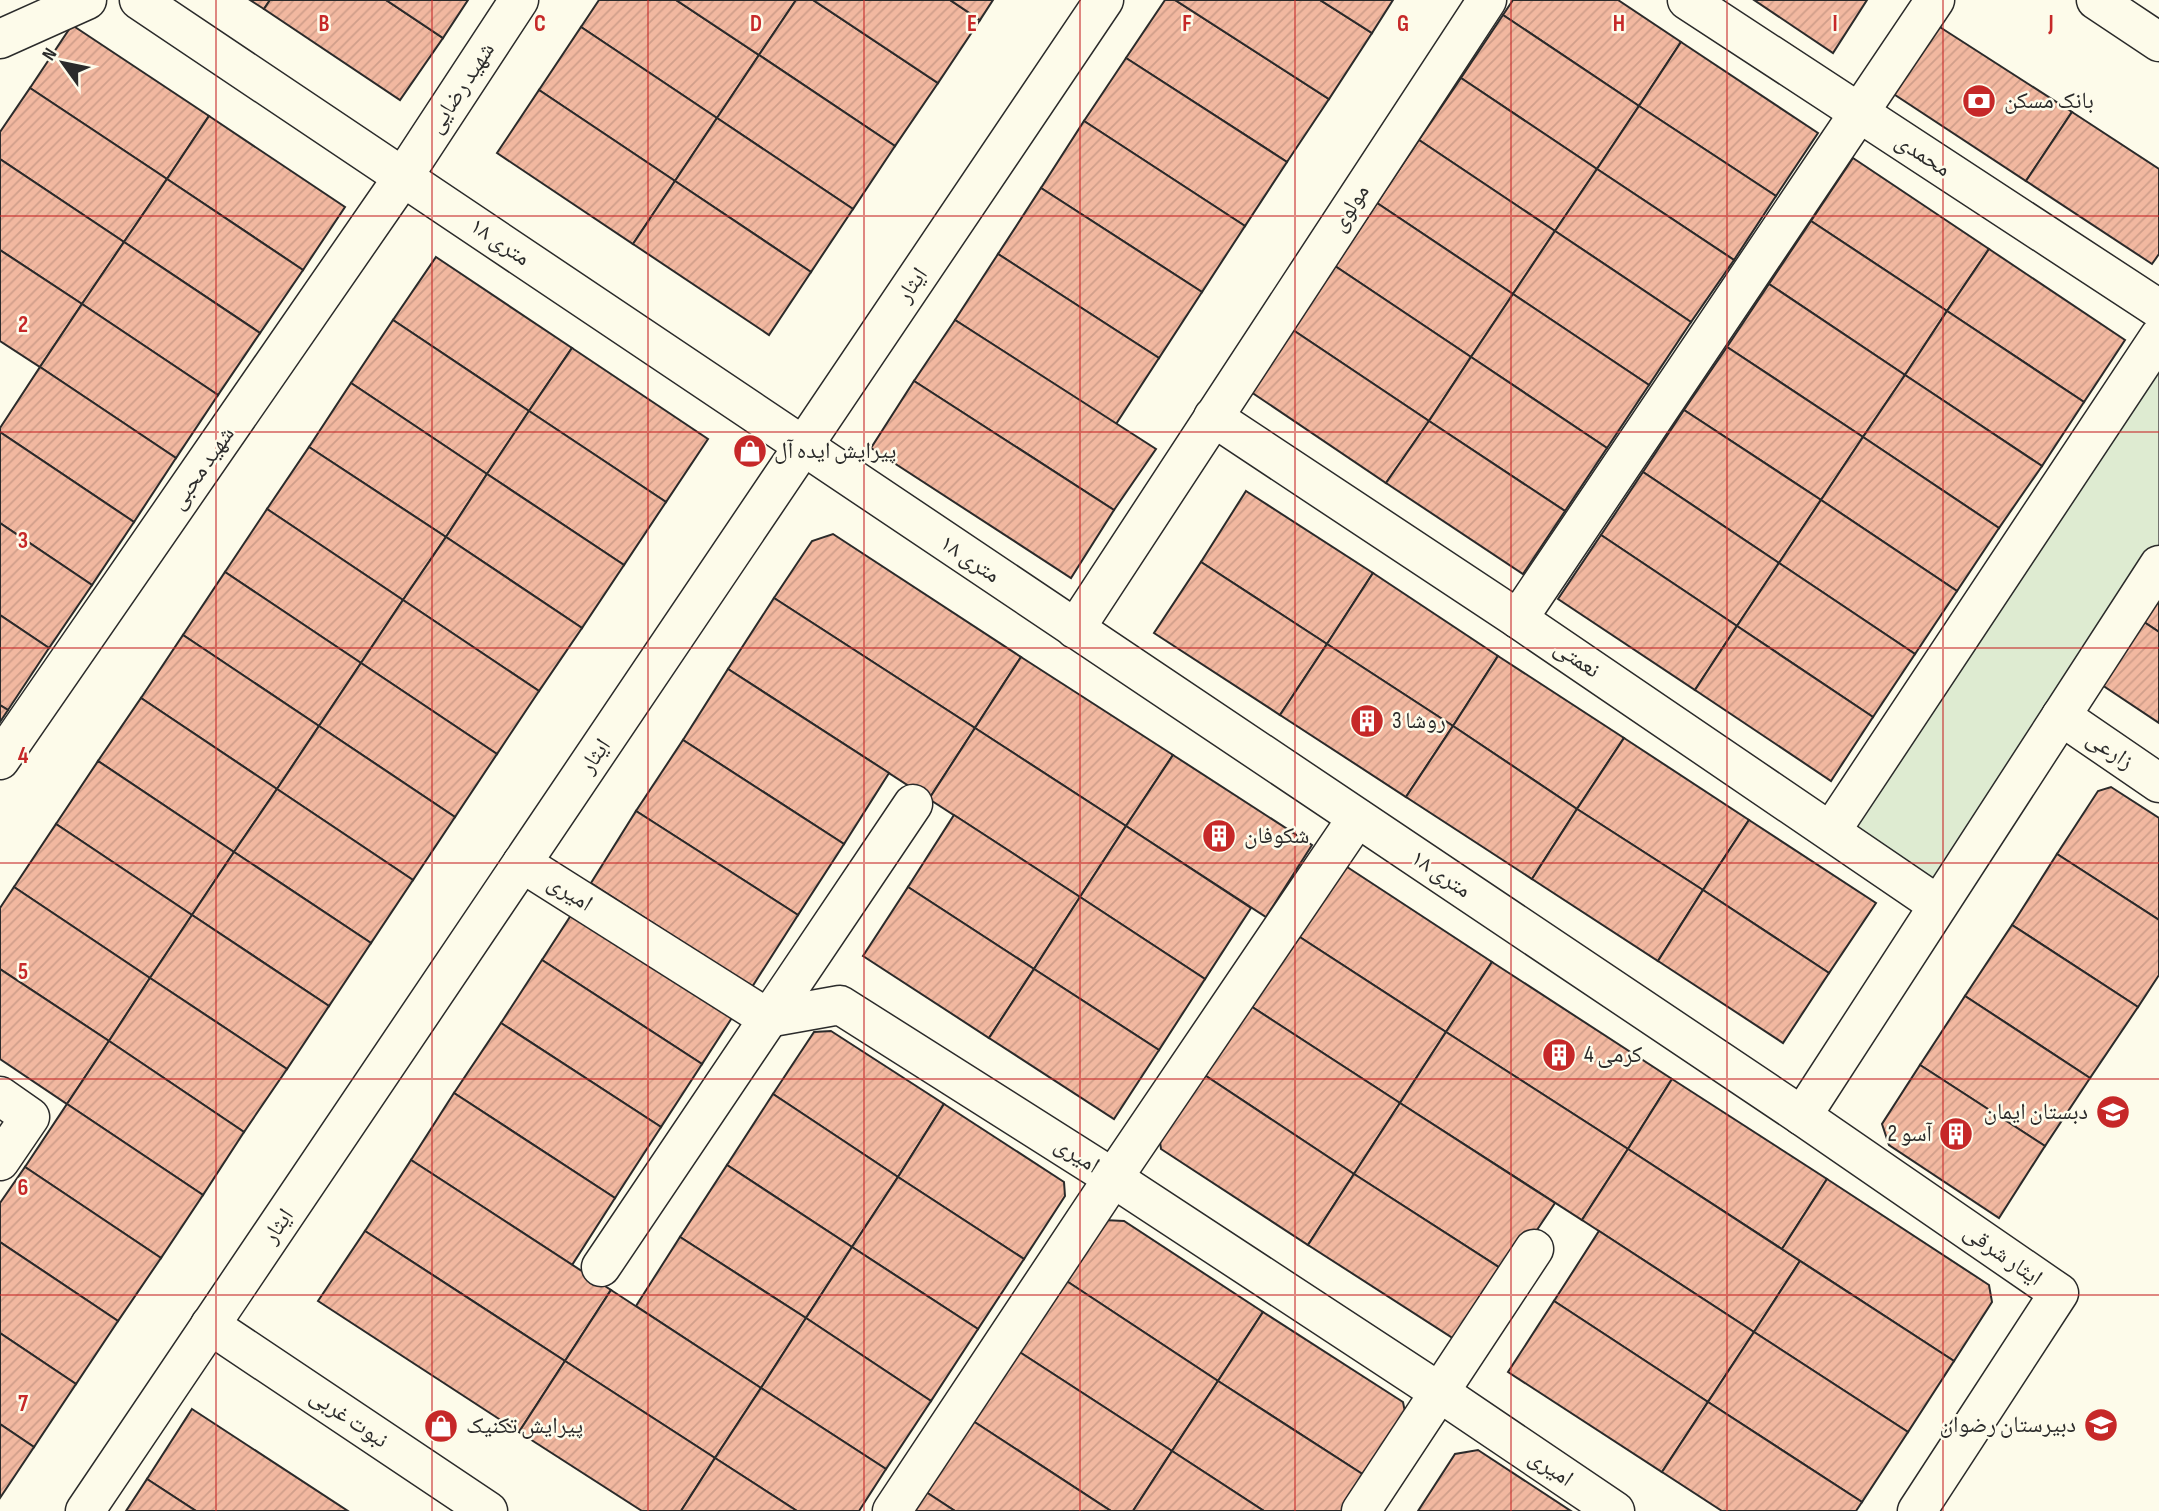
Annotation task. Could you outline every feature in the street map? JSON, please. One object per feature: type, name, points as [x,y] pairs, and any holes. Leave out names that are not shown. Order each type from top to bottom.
[{"type":"street","points":[[0,39],[87,0]]},
{"type":"street","name":"۱۸ متری","points":[[139,0],[1802,1116]]},
{"type":"street","name":"شهید رضایی","points":[[403,177],[520,0]]},
{"type":"street","name":"ایثار","points":[[85,1511],[1104,0]]},
{"type":"street","name":"مولوی","points":[[1075,629],[1487,0]]},
{"type":"street","name":"محمدی","points":[[1687,0],[2159,309]]},
{"type":"street","points":[[1518,618],[1935,0]]},
{"type":"street","points":[[2096,0],[2159,42]]},
{"type":"street","name":"شهید محبی","points":[[0,760],[403,177]]},
{"type":"street","points":[[1831,831],[2159,337]]},
{"type":"street","name":"نعمتی","points":[[1213,416],[1518,618],[1938,905]]},
{"type":"street","points":[[1802,1116],[2159,565]]},
{"type":"street","name":"زارعی","points":[[2061,716],[2159,783]]},
{"type":"street","points":[[601,1267],[912,804]]},
{"type":"street","points":[[892,1511],[1357,818]]},
{"type":"street","name":"امیری","points":[[522,863],[767,1018],[840,1005],[1113,1178],[1615,1511]]},
{"type":"street","points":[[0,1096],[30,1117],[0,1161]]},
{"type":"street","name":"ایثار شرقی","points":[[1802,1116],[2059,1293],[1917,1511]]},
{"type":"street","points":[[1361,1511],[1534,1249]]},
{"type":"street","name":"نبوت غربی","points":[[210,1325],[488,1511]]},
{"type":"green space","points":[[2159,352],[2159,546],[1933,888],[1843,829]]},
{"type":"building","points":[[250,0],[270,0],[264,9]]},
{"type":"building","points":[[270,0],[386,0],[443,38],[400,100],[264,9]]},
{"type":"building","points":[[386,0],[468,0],[443,38]]},
{"type":"building","points":[[599,0],[676,0],[759,55],[717,118],[581,27]]},
{"type":"building","points":[[676,0],[796,0],[759,55]]},
{"type":"building","points":[[796,0],[813,0],[938,83],[895,146],[759,55]]},
{"type":"building","points":[[813,0],[950,0],[980,20],[938,83]]},
{"type":"building","points":[[950,0],[993,0],[980,20]]},
{"type":"building","points":[[1165,0],[1175,0],[1329,99],[1287,162],[1126,58]]},
{"type":"building","points":[[1175,0],[1320,0],[1372,33],[1329,99]]},
{"type":"building","points":[[1320,0],[1393,0],[1372,33]]},
{"type":"building","points":[[1513,0],[1618,0],[1681,42],[1639,106],[1503,15]]},
{"type":"building","points":[[1754,0],[1867,0],[1833,53]]},
{"type":"building","points":[[1503,15],[1639,106],[1597,169],[1461,78]]},
{"type":"building","name":"بانک مسکن","points":[[1932,22],[2072,112],[2026,181],[1886,89]]},
{"type":"building","points":[[72,25],[209,116],[167,179],[30,88]]},
{"type":"building","points":[[581,27],[717,118],[675,181],[539,90]]},
{"type":"building","points":[[1681,42],[1818,133],[1776,196],[1639,106]]},
{"type":"building","points":[[759,55],[895,146],[853,209],[717,118]]},
{"type":"building","points":[[1126,58],[1287,162],[1245,226],[1084,121]]},
{"type":"building","points":[[1461,78],[1597,169],[1555,231],[1419,140]]},
{"type":"building","points":[[30,88],[167,179],[124,242],[0,159],[0,132]]},
{"type":"building","points":[[539,90],[675,181],[633,244],[497,153]]},
{"type":"building","points":[[1639,106],[1776,196],[1734,260],[1597,169]]},
{"type":"building","points":[[2072,112],[2159,169],[2159,254],[2152,264],[2026,181]]},
{"type":"building","points":[[209,116],[345,207],[303,270],[167,179]]},
{"type":"building","points":[[717,118],[853,209],[811,272],[675,181]]},
{"type":"building","points":[[1084,121],[1245,226],[1202,292],[1041,188]]},
{"type":"building","points":[[1419,140],[1555,231],[1513,294],[1377,203]]},
{"type":"building","points":[[1853,158],[1989,249],[1947,311],[1811,221]]},
{"type":"building","points":[[0,159],[124,242],[82,304],[0,250]]},
{"type":"building","points":[[1597,169],[1734,260],[1691,322],[1555,231]]},
{"type":"building","points":[[167,179],[303,270],[260,333],[124,242]]},
{"type":"building","points":[[675,181],[811,272],[769,335],[633,244]]},
{"type":"building","points":[[1041,188],[1202,292],[1159,358],[998,254]]},
{"type":"building","points":[[1377,203],[1513,294],[1471,357],[1335,266]]},
{"type":"building","points":[[1811,221],[1947,311],[1905,375],[1769,284]]},
{"type":"building","points":[[1555,231],[1691,322],[1649,385],[1513,294]]},
{"type":"building","points":[[124,242],[260,333],[218,395],[82,304]]},
{"type":"building","points":[[1989,249],[2125,340],[2084,402],[1947,311]]},
{"type":"building","points":[[0,250],[82,304],[40,367],[0,341]]},
{"type":"building","points":[[998,254],[1159,358],[1116,424],[955,320]]},
{"type":"building","points":[[436,257],[572,348],[529,411],[393,320]]},
{"type":"building","points":[[1335,266],[1471,357],[1429,421],[1293,330]]},
{"type":"building","points":[[1769,284],[1905,375],[1863,437],[1727,347]]},
{"type":"building","points":[[1513,294],[1649,385],[1607,448],[1471,357]]},
{"type":"building","points":[[82,304],[218,395],[176,458],[40,367]]},
{"type":"building","points":[[1947,311],[2084,402],[2042,466],[1905,375]]},
{"type":"building","points":[[393,320],[529,411],[487,474],[351,383]]},
{"type":"building","points":[[955,320],[1156,449],[1114,510],[914,381]]},
{"type":"building","points":[[1293,330],[1429,421],[1386,483],[1251,392]]},
{"type":"building","points":[[1727,347],[1863,437],[1821,500],[1684,410]]},
{"type":"building","points":[[572,348],[708,439],[666,502],[529,411]]},
{"type":"building","points":[[1471,357],[1607,448],[1565,511],[1429,421]]},
{"type":"building","points":[[40,367],[176,458],[134,522],[0,432]]},
{"type":"building","points":[[1905,375],[2042,466],[1999,528],[1863,437]]},
{"type":"building","points":[[914,381],[1114,510],[1071,578],[871,448]]},
{"type":"building","points":[[351,383],[487,474],[446,537],[309,447]]},
{"type":"building","points":[[1684,410],[1821,500],[1779,563],[1643,472]]},
{"type":"building","points":[[529,411],[666,502],[624,565],[487,474]]},
{"type":"building","points":[[1429,421],[1565,511],[1523,574],[1386,483]]},
{"type":"building","points":[[0,432],[134,522],[92,585],[0,523]]},
{"type":"building","points":[[1863,437],[1999,528],[1957,591],[1821,500]]},
{"type":"building","points":[[309,447],[446,537],[403,600],[267,509]]},
{"type":"building","points":[[1643,472],[1779,563],[1737,626],[1601,535]]},
{"type":"building","points":[[487,474],[624,565],[582,628],[446,537]]},
{"type":"building","points":[[1246,491],[1373,573],[1327,644],[1201,562]]},
{"type":"building","points":[[1821,500],[1957,591],[1915,654],[1779,563]]},
{"type":"building","points":[[267,509],[403,600],[361,663],[225,572]]},
{"type":"building","points":[[0,523],[92,585],[49,648],[0,615]]},
{"type":"building","points":[[833,534],[1021,657],[975,728],[774,598],[812,541]]},
{"type":"building","points":[[1601,535],[1737,626],[1695,690],[1558,599]]},
{"type":"building","points":[[446,537],[582,628],[539,691],[403,600]]},
{"type":"building","points":[[1201,562],[1327,644],[1280,715],[1154,633]]},
{"type":"building","points":[[1779,563],[1915,654],[1873,717],[1737,626]]},
{"type":"building","points":[[225,572],[361,663],[319,726],[183,635]]},
{"type":"building","points":[[1373,573],[1498,656],[1453,726],[1327,644]]},
{"type":"building","points":[[2159,587],[2159,632],[2138,618]]},
{"type":"building","points":[[774,598],[975,728],[929,799],[728,669]]},
{"type":"building","points":[[403,600],[539,691],[497,754],[361,663]]},
{"type":"building","points":[[0,615],[49,648],[8,710],[0,705]]},
{"type":"building","points":[[2138,618],[2159,632],[2159,723],[2096,681]]},
{"type":"building","points":[[1737,626],[1873,717],[1831,781],[1695,690]]},
{"type":"building","points":[[183,635],[319,726],[277,789],[141,698]]},
{"type":"building","name":"روشا 3","points":[[1327,644],[1453,726],[1406,797],[1280,715]]},
{"type":"building","points":[[1498,656],[1624,738],[1577,809],[1453,726]]},
{"type":"building","points":[[1021,657],[1173,755],[1126,826],[975,728]]},
{"type":"building","points":[[361,663],[497,754],[455,817],[319,726]]},
{"type":"building","points":[[728,669],[889,773],[844,844],[683,740]]},
{"type":"building","points":[[141,698],[277,789],[234,852],[98,761]]},
{"type":"building","points":[[0,705],[8,710],[0,722]]},
{"type":"building","points":[[319,726],[455,817],[413,880],[277,789]]},
{"type":"building","points":[[1453,726],[1577,809],[1532,879],[1406,797]]},
{"type":"building","points":[[975,728],[1126,826],[1080,897],[929,799]]},
{"type":"building","points":[[1624,738],[1749,820],[1703,890],[1577,809]]},
{"type":"building","points":[[683,740],[844,844],[798,915],[636,811]]},
{"type":"building","name":"شکوفان","points":[[1173,755],[1312,845],[1266,917],[1126,826]]},
{"type":"building","points":[[98,761],[234,852],[192,915],[56,824]]},
{"type":"building","points":[[2111,787],[2159,818],[2159,920],[2057,854],[2098,791]]},
{"type":"building","points":[[277,789],[413,880],[371,943],[234,852]]},
{"type":"building","points":[[1577,809],[1703,890],[1658,961],[1532,879]]},
{"type":"building","points":[[636,811],[798,915],[752,987],[591,883]]},
{"type":"building","points":[[954,815],[1080,897],[1034,969],[908,887]]},
{"type":"building","points":[[1749,820],[1876,903],[1829,973],[1703,890]]},
{"type":"building","points":[[56,824],[192,915],[150,978],[14,887]]},
{"type":"building","points":[[1126,826],[1251,908],[1205,979],[1080,897]]},
{"type":"building","points":[[234,852],[371,943],[329,1006],[192,915]]},
{"type":"building","points":[[2057,854],[2159,920],[2159,975],[2138,1007],[2012,925]]},
{"type":"building","points":[[1338,861],[1492,962],[1446,1032],[1292,932]]},
{"type":"building","points":[[14,887],[150,978],[109,1041],[0,969],[0,908]]},
{"type":"building","points":[[908,887],[1034,969],[989,1038],[863,956]]},
{"type":"building","points":[[1703,890],[1829,973],[1783,1043],[1658,961]]},
{"type":"building","points":[[1080,897],[1205,979],[1159,1050],[1034,969]]},
{"type":"building","points":[[577,906],[737,1010],[702,1064],[542,960]]},
{"type":"building","points":[[192,915],[329,1006],[287,1069],[150,978]]},
{"type":"building","points":[[2012,925],[2138,1007],[2090,1078],[1965,996]]},
{"type":"building","points":[[1292,932],[1446,1032],[1400,1103],[1246,1003]]},
{"type":"building","points":[[542,960],[702,1064],[661,1127],[501,1023]]},
{"type":"building","name":"کرمی 4","points":[[1492,962],[1672,1079],[1628,1149],[1446,1032]]},
{"type":"building","points":[[0,969],[109,1041],[67,1104],[0,1059]]},
{"type":"building","points":[[1034,969],[1159,1050],[1114,1119],[989,1038]]},
{"type":"building","points":[[150,978],[287,1069],[244,1132],[109,1041]]},
{"type":"building","points":[[1965,996],[2090,1078],[2045,1146],[1920,1065]]},
{"type":"building","points":[[1246,1003],[1400,1103],[1354,1174],[1200,1072]]},
{"type":"building","points":[[501,1023],[661,1127],[615,1198],[454,1093]]},
{"type":"building","points":[[831,1031],[944,1104],[898,1177],[773,1094],[814,1032]]},
{"type":"building","points":[[1446,1032],[1628,1149],[1582,1220],[1400,1103]]},
{"type":"building","points":[[109,1041],[244,1132],[203,1195],[67,1104]]},
{"type":"building","name":"آسو 2","points":[[1920,1065],[2045,1146],[1999,1218],[1889,1145],[1882,1124]]},
{"type":"building","points":[[1200,1072],[1354,1174],[1308,1245],[1161,1149],[1159,1135]]},
{"type":"building","points":[[1672,1079],[1827,1179],[1782,1249],[1628,1149]]},
{"type":"building","points":[[454,1093],[615,1198],[572,1265],[411,1160]]},
{"type":"building","points":[[773,1094],[898,1177],[852,1247],[727,1165]]},
{"type":"building","points":[[1400,1103],[1555,1203],[1508,1273],[1354,1174]]},
{"type":"building","points":[[67,1104],[203,1195],[161,1258],[25,1167]]},
{"type":"building","points":[[944,1104],[1064,1182],[1065,1196],[1024,1259],[898,1177]]},
{"type":"building","points":[[1628,1149],[1800,1261],[1754,1332],[1582,1220]]},
{"type":"building","points":[[411,1160],[611,1290],[565,1361],[365,1231]]},
{"type":"building","points":[[727,1165],[852,1247],[806,1318],[680,1237]]},
{"type":"building","points":[[25,1167],[161,1258],[118,1321],[0,1242],[0,1203]]},
{"type":"building","points":[[1354,1174],[1508,1273],[1462,1344],[1308,1245]]},
{"type":"building","points":[[898,1177],[1024,1259],[978,1329],[852,1247]]},
{"type":"building","points":[[1827,1179],[1989,1285],[1992,1302],[1954,1361],[1782,1249]]},
{"type":"building","points":[[1104,1220],[1124,1221],[1263,1312],[1218,1381],[1065,1280]]},
{"type":"building","points":[[365,1231],[565,1361],[519,1432],[318,1301]]},
{"type":"building","points":[[1599,1231],[1754,1332],[1708,1402],[1554,1301]]},
{"type":"building","points":[[680,1237],[806,1318],[761,1388],[636,1306]]},
{"type":"building","points":[[0,1242],[118,1321],[76,1384],[0,1333]]},
{"type":"building","points":[[852,1247],[978,1329],[931,1401],[806,1318]]},
{"type":"building","points":[[1800,1261],[1954,1361],[1908,1432],[1754,1332]]},
{"type":"building","points":[[1065,1280],[1218,1381],[1172,1451],[1018,1351]]},
{"type":"building","points":[[611,1290],[761,1388],[715,1458],[565,1361]]},
{"type":"building","points":[[1554,1301],[1708,1402],[1662,1472],[1508,1372]]},
{"type":"building","points":[[1263,1312],[1403,1402],[1406,1417],[1367,1477],[1218,1381]]},
{"type":"building","points":[[806,1318],[931,1401],[886,1469],[761,1388]]},
{"type":"building","points":[[1754,1332],[1908,1432],[1862,1502],[1708,1402]]},
{"type":"building","points":[[0,1333],[76,1384],[34,1447],[0,1424]]},
{"type":"building","points":[[1018,1351],[1172,1451],[1133,1511],[1111,1511],[973,1421]]},
{"type":"building","points":[[565,1361],[715,1458],[681,1511],[642,1511],[519,1432]]},
{"type":"building","points":[[1218,1381],[1367,1477],[1345,1511],[1264,1511],[1172,1451]]},
{"type":"building","points":[[761,1388],[886,1469],[859,1511],[797,1511],[715,1458]]},
{"type":"building","points":[[1708,1402],[1862,1502],[1856,1511],[1722,1511],[1662,1472]]},
{"type":"building","points":[[192,1409],[348,1511],[196,1511],[147,1479]]},
{"type":"building","points":[[973,1421],[1111,1511],[955,1511],[926,1492]]},
{"type":"building","points":[[0,1424],[34,1447],[0,1498]]},
{"type":"building","points":[[1478,1450],[1571,1511],[1418,1511],[1455,1454]]},
{"type":"building","points":[[1172,1451],[1264,1511],[1133,1511]]},
{"type":"building","points":[[715,1458],[797,1511],[681,1511]]},
{"type":"building","points":[[147,1479],[196,1511],[126,1511]]},
{"type":"building","points":[[926,1492],[955,1511],[914,1511]]},
{"type":"place","name":"بانک مسکن","points":[[1979,101]]},
{"type":"place","name":"پیرایش ایده آل","points":[[750,451]]},
{"type":"place","name":"روشا 3","points":[[1367,721]]},
{"type":"place","name":"شکوفان","points":[[1219,836]]},
{"type":"place","name":"کرمی 4","points":[[1559,1055]]},
{"type":"place","name":"دبستان ایمان","points":[[2113,1112]]},
{"type":"place","name":"آسو 2","points":[[1956,1134]]},
{"type":"place","name":"دبیرستان رضوان","points":[[2101,1425]]},
{"type":"place","name":"پیرایش تکنیک","points":[[441,1426]]}]
